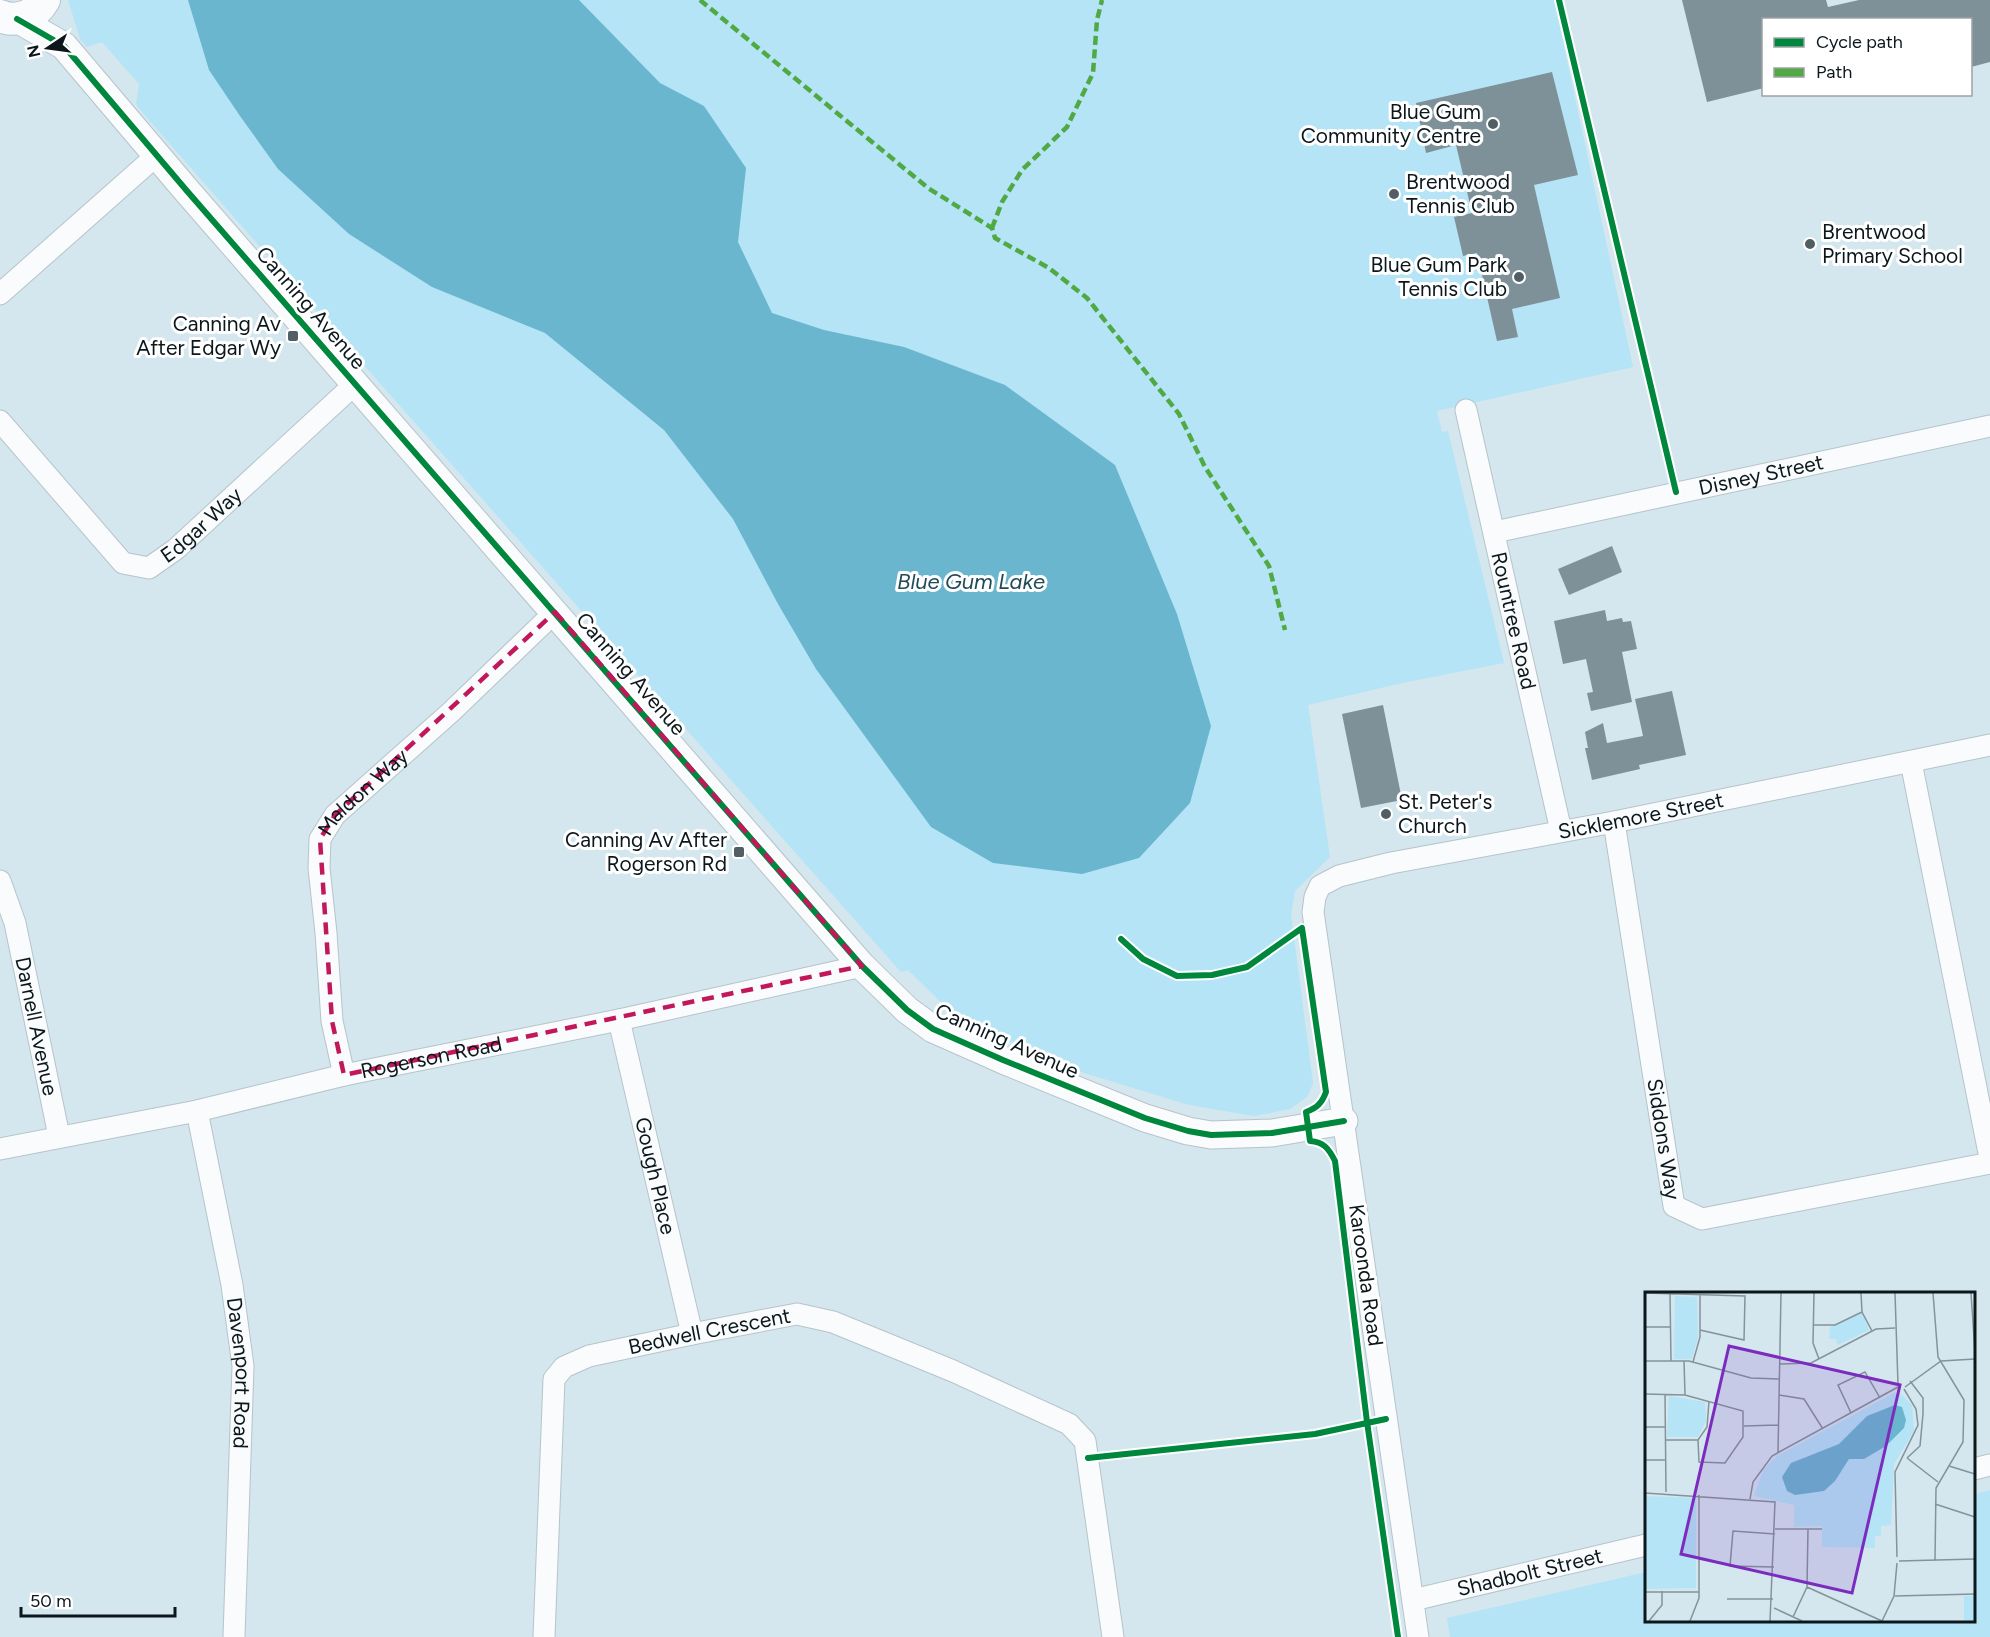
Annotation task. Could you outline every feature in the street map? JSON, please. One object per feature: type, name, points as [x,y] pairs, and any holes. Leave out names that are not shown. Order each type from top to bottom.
[{"type":"main road","name":"Canning Avenue","points":[[6,18],[35,11],[44,0]]},
{"type":"street","name":"Canning Avenue","points":[[48,0],[64,46],[862,966],[907,1010],[933,1029],[1003,1060],[1145,1118],[1188,1131],[1211,1136],[1272,1133],[1344,1121]]},
{"type":"street","name":"Canning Avenue","points":[[6,18],[64,46]]},
{"type":"street","points":[[0,294],[157,155]]},
{"type":"street","name":"Edgar Way","points":[[0,421],[123,563],[149,568],[176,549],[355,384]]},
{"type":"street","name":"Rountree Road","points":[[1466,410],[1561,831]]},
{"type":"street","name":"Disney Street","points":[[1495,532],[1990,426]]},
{"type":"street","name":"Maldon Way","points":[[344,1075],[332,1021],[319,868],[320,840],[335,815],[451,712],[555,612]]},
{"type":"street","name":"Sicklemore Street","points":[[1313,912],[1315,897],[1320,886],[1339,876],[1391,863],[1614,822],[1990,746]]},
{"type":"street","points":[[1911,762],[1990,1158]]},
{"type":"street","name":"Siddons Way","points":[[1614,822],[1674,1206],[1702,1219],[1990,1163]]},
{"type":"street","name":"Darnell Avenue","points":[[0,881],[15,923],[59,1136]]},
{"type":"street","name":"Karoonda Road","points":[[1313,912],[1418,1637]]},
{"type":"street","name":"Rogerson Road","points":[[0,1149],[197,1111],[344,1075],[619,1020],[862,966]]},
{"type":"street","name":"Gough Place","points":[[619,1020],[692,1334]]},
{"type":"street","name":"Davenport Road","points":[[197,1111],[232,1284],[243,1366],[234,1637]]},
{"type":"street","name":"Bedwell Crescent","points":[[544,1637],[554,1379],[564,1366],[590,1356],[797,1314],[833,1322],[953,1371],[1069,1424],[1085,1441],[1113,1637]]},
{"type":"street","points":[[1975,1469],[1990,1465]]},
{"type":"street","name":"Shadbolt Street","points":[[1413,1600],[1645,1545]]},
{"type":"highlighted area","points":[[555,612],[862,966],[344,1075],[332,1021],[320,839],[335,815]]},
{"type":"shaded area","points":[[68,0],[1554,0],[1633,367],[1437,411],[1442,432],[1448,431],[1504,663],[1402,683],[1308,705],[1330,857],[1295,891],[1291,915],[1313,1083],[1307,1097],[1290,1109],[1254,1116],[1189,1105],[1055,1064],[951,1012],[908,970],[901,972],[142,112],[136,104],[139,84],[102,42],[87,47],[80,39]]},
{"type":"shaded area","points":[[1990,1490],[1990,1637],[1450,1637],[1447,1618],[1645,1572],[1645,1622],[1975,1622],[1975,1494]]},
{"type":"water","name":"Blue Gum Lake","points":[[188,0],[579,0],[660,83],[704,106],[746,168],[738,242],[772,313],[824,330],[904,347],[1005,385],[1115,465],[1177,614],[1211,726],[1190,803],[1139,858],[1082,874],[993,863],[931,827],[816,669],[733,519],[664,430],[545,333],[432,287],[349,234],[278,169],[240,116],[209,70]]},
{"type":"building","points":[[1682,0],[1826,0],[1828,7],[1859,0],[1990,0],[1990,62],[1972,67],[1972,18],[1762,18],[1762,88],[1707,102]]},
{"type":"building","points":[[1552,72],[1578,175],[1534,185],[1560,298],[1512,309],[1518,337],[1497,341],[1477,253],[1463,256],[1454,217],[1472,213],[1456,145],[1426,153],[1416,103]]},
{"type":"building","points":[[1612,546],[1622,572],[1569,595],[1558,569]]},
{"type":"building","points":[[1605,610],[1607,621],[1622,618],[1623,622],[1631,621],[1637,649],[1622,652],[1632,702],[1591,711],[1587,693],[1593,692],[1586,659],[1563,664],[1554,621]]},
{"type":"building","points":[[1672,691],[1686,755],[1639,765],[1640,769],[1592,780],[1585,748],[1588,748],[1585,732],[1603,723],[1607,743],[1643,736],[1635,699]]},
{"type":"building","points":[[1383,705],[1402,800],[1361,808],[1342,714]]},
{"type":"marked path","points":[[700,0],[928,188],[992,228],[995,238],[1049,268],[1087,298],[1179,414],[1205,467],[1269,566],[1285,630]]},
{"type":"marked path","points":[[992,228],[1002,202],[1022,170],[1067,127],[1093,73],[1097,20],[1102,0]]},
{"type":"cycle path","points":[[1559,0],[1676,492]]},
{"type":"cycle path","points":[[17,19],[64,46],[187,191],[862,966],[907,1010],[933,1029],[1003,1060],[1145,1118],[1188,1131],[1211,1135],[1272,1133],[1344,1121]]},
{"type":"cycle path","points":[[1121,939],[1143,959],[1177,976],[1212,975],[1247,967],[1302,928],[1326,1092],[1319,1105],[1306,1112],[1310,1141],[1326,1147],[1335,1161],[1367,1422],[1398,1637]]},
{"type":"cycle path","points":[[1088,1458],[1315,1434],[1386,1419]]},
{"type":"place","name":"Blue Gum Community Centre","points":[[1493,124]]},
{"type":"place","name":"Brentwood Tennis Club","points":[[1394,194]]},
{"type":"place","name":"Brentwood Primary School","points":[[1810,244]]},
{"type":"place","name":"Blue Gum Park Tennis Club","points":[[1519,277]]},
{"type":"place","name":"Canning Av After Edgar Wy","points":[[293,336]]},
{"type":"place","name":"St. Peter's Church","points":[[1386,814]]},
{"type":"place","name":"Canning Av After Rogerson Rd","points":[[739,852]]}]
